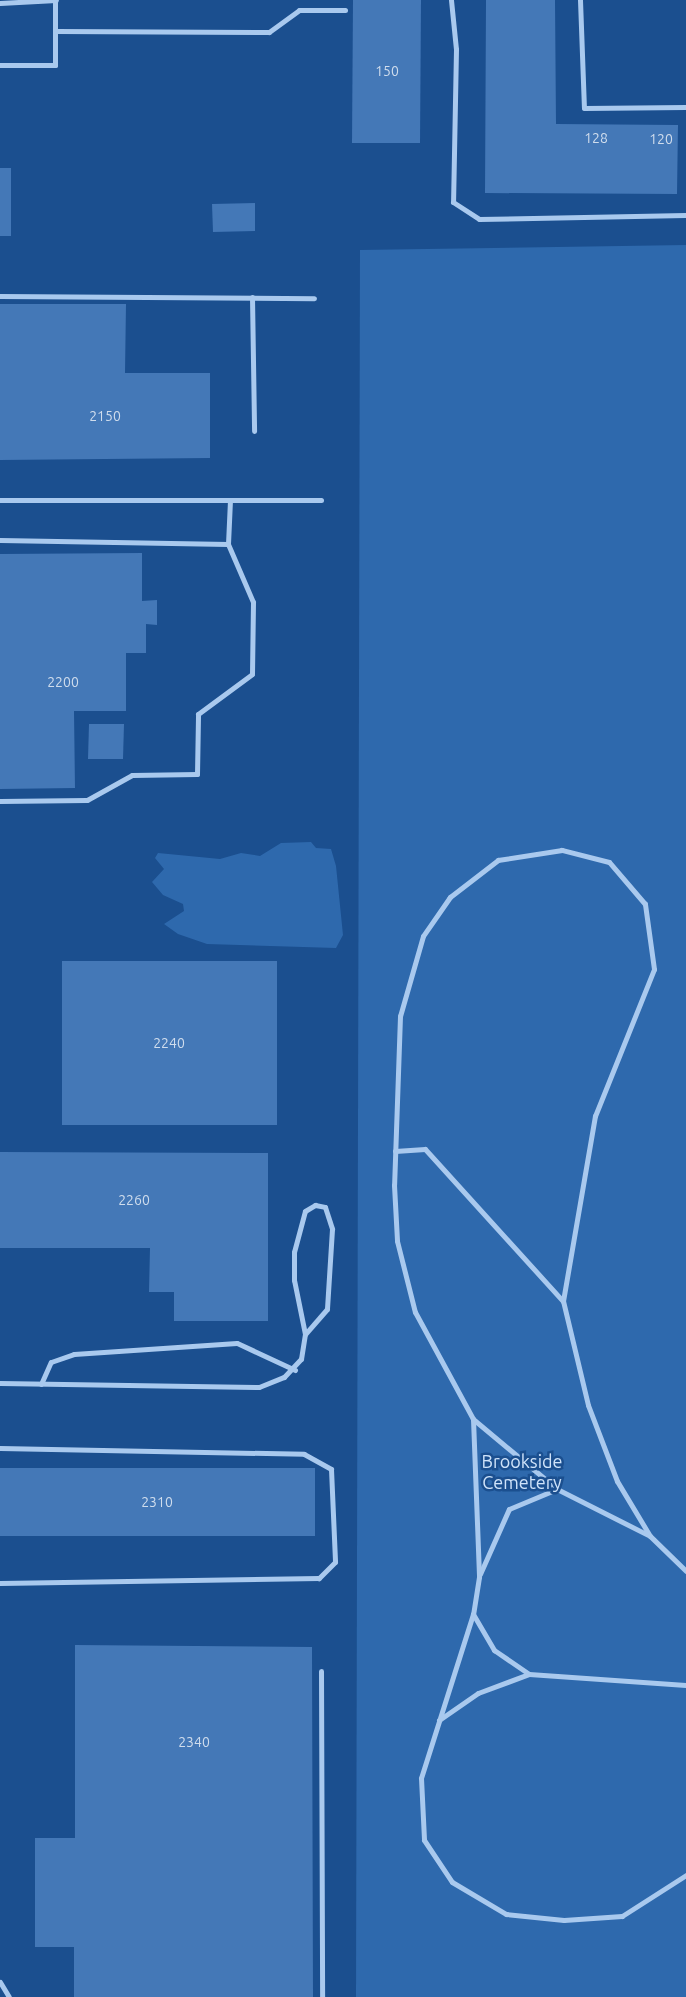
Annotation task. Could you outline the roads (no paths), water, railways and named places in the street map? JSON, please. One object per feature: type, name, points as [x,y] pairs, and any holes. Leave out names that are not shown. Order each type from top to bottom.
[{"type":"lane","points":[[452,0],[456,49],[453,202],[480,219],[686,215]]},
{"type":"lane","points":[[580,0],[584,108],[686,107]]},
{"type":"lane","points":[[0,3],[55,1],[56,31],[55,65],[0,65]]},
{"type":"lane","points":[[56,31],[269,32],[299,10],[345,10]]},
{"type":"lane","points":[[0,296],[314,298]]},
{"type":"lane","points":[[252,297],[254,431]]},
{"type":"lane","points":[[0,500],[321,500]]},
{"type":"lane","points":[[0,801],[87,800],[132,775],[197,774],[198,714],[252,674],[253,602],[228,544],[230,500]]},
{"type":"lane","points":[[0,540],[228,544]]},
{"type":"lane","points":[[650,1536],[557,1489],[473,1419],[415,1312],[397,1241],[395,1152],[400,1016],[423,936],[450,897],[498,860],[562,850],[610,862],[645,904],[654,969],[595,1116],[563,1301],[588,1405],[617,1481],[650,1536],[686,1571]]},
{"type":"lane","points":[[395,1152],[425,1149],[563,1301]]},
{"type":"lane","points":[[295,1370],[304,1334],[294,1280],[294,1252],[305,1211],[315,1205],[325,1208],[332,1228],[327,1310],[304,1334]]},
{"type":"lane","points":[[41,1384],[51,1362],[74,1354],[237,1343],[295,1370]]},
{"type":"lane","points":[[0,1383],[259,1387],[295,1370]]},
{"type":"lane","points":[[473,1419],[479,1577],[473,1614],[421,1778],[424,1840],[452,1882],[506,1914],[564,1920],[622,1916],[686,1875]]},
{"type":"lane","points":[[0,1448],[304,1454],[331,1469],[335,1562],[319,1578],[0,1583]]},
{"type":"lane","points":[[479,1577],[509,1509],[557,1489]]},
{"type":"lane","points":[[473,1614],[494,1650],[529,1674]]},
{"type":"lane","points":[[321,1671],[322,1997]]},
{"type":"lane","points":[[438,1720],[478,1693],[529,1674],[686,1685]]},
{"type":"lane","points":[[0,1982],[9,1997]]},
{"type":"park label","name":"Brookside Cemetery","points":[[522,1472]]}]
